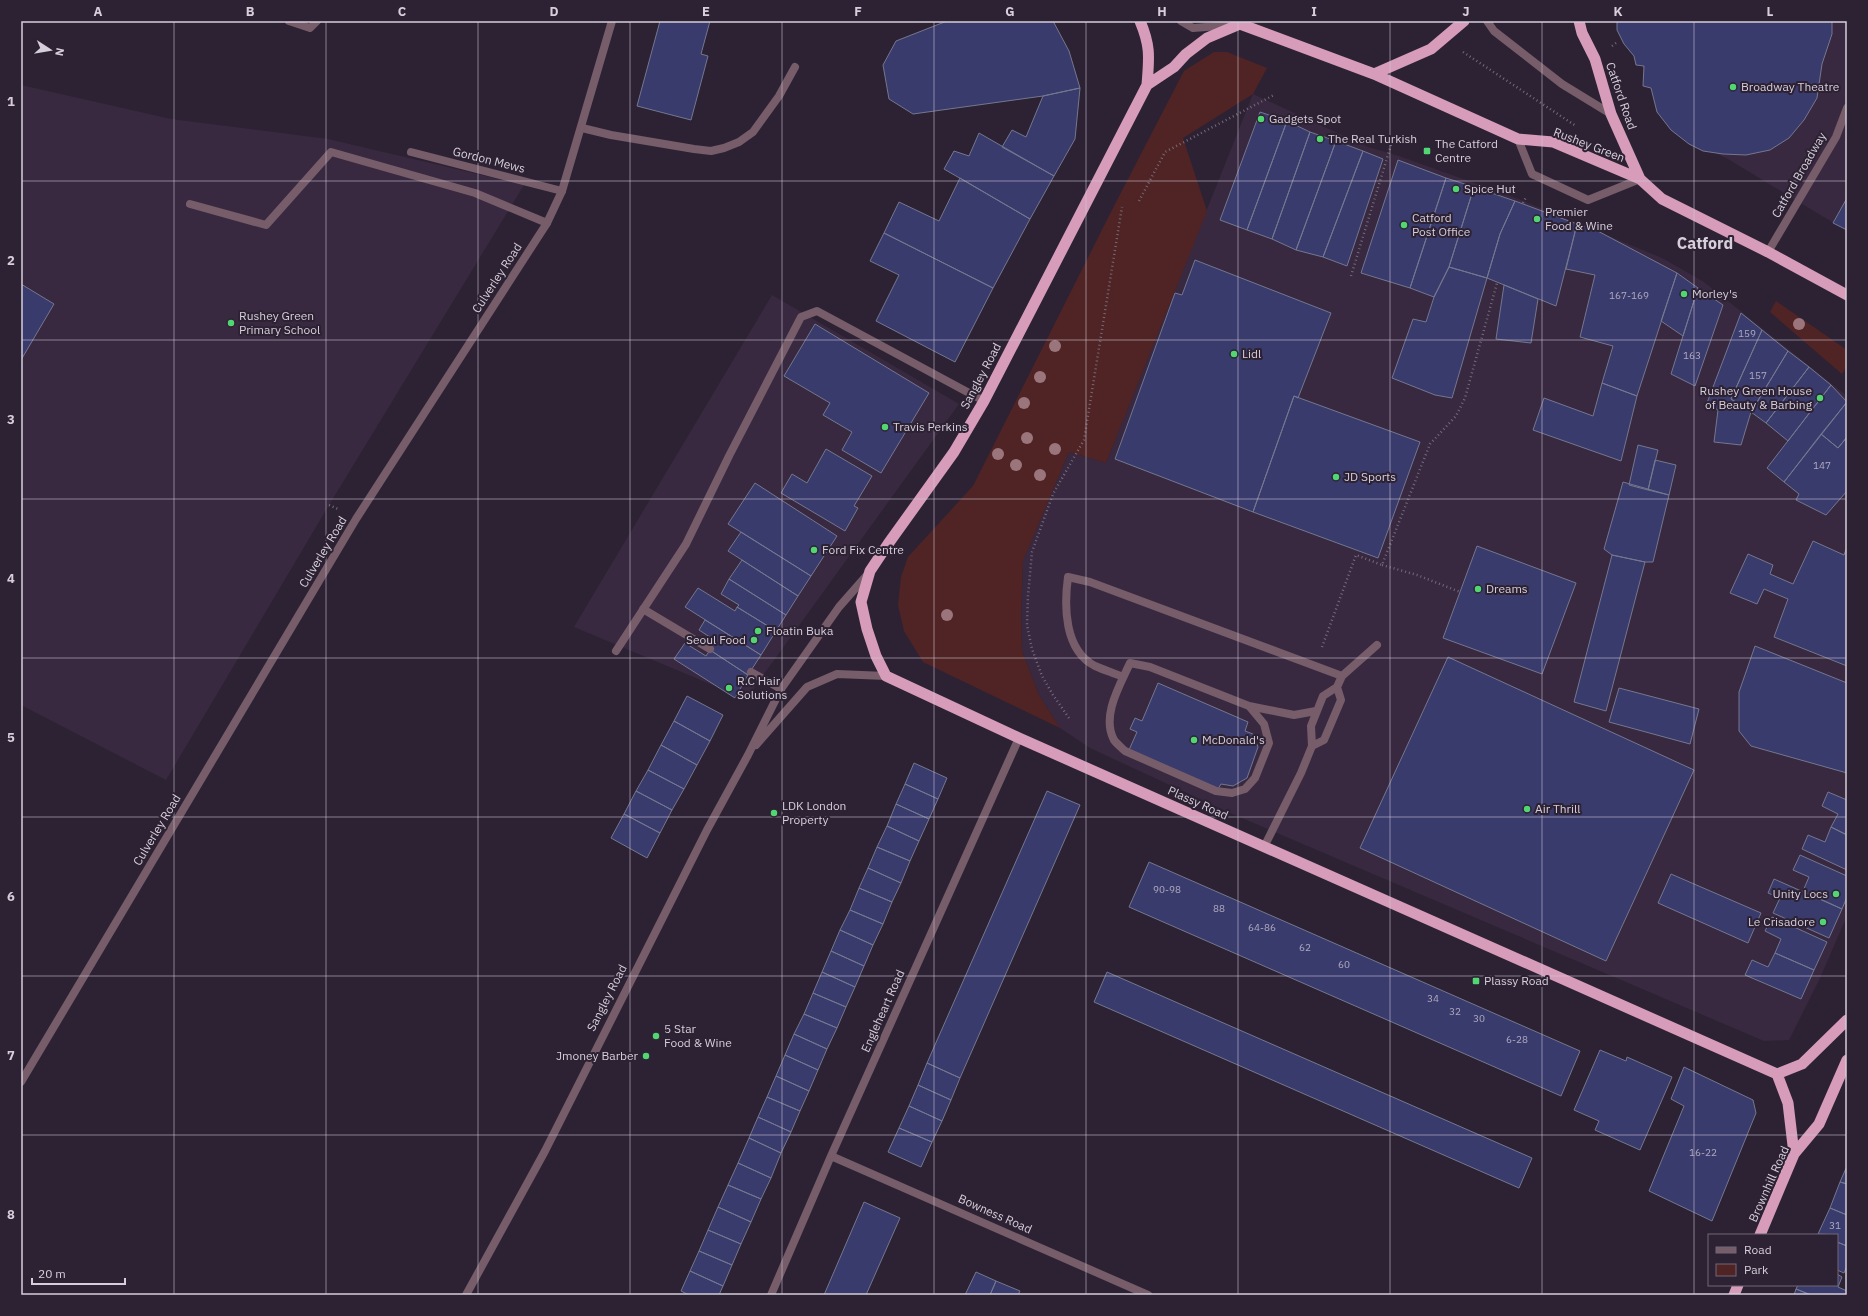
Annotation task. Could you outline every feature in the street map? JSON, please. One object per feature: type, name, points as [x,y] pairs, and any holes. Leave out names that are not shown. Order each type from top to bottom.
[{"type":"highway","points":[[1140,21],[1148,40],[1148,85]]},
{"type":"highway","points":[[1374,74],[1431,49],[1464,21]]},
{"type":"highway","name":"Catford Road","points":[[1579,21],[1582,33],[1595,59],[1611,114],[1640,179]]},
{"type":"highway","name":"Sangley Road","points":[[870,571],[954,452],[984,401],[1148,85],[1174,67],[1186,54],[1207,38],[1239,23]]},
{"type":"highway","name":"Rushey Green","points":[[1239,23],[1374,74],[1518,139],[1553,142],[1640,179],[1662,199],[1768,252],[1847,295]]},
{"type":"highway","points":[[870,571],[862,602],[867,629],[876,656],[886,676]]},
{"type":"highway","name":"Plassy Road","points":[[886,676],[1019,738],[1778,1074]]},
{"type":"highway","points":[[1794,1154],[1788,1103],[1778,1074],[1802,1064],[1847,1020]]},
{"type":"highway","name":"Brownhill Road","points":[[1760,1234],[1794,1154],[1819,1124],[1847,1060]]},
{"type":"street","points":[[289,21],[310,28],[317,21]]},
{"type":"street","name":"Culverley Road","points":[[21,1082],[356,519],[547,223],[562,191],[582,128],[612,21]]},
{"type":"street","points":[[1181,21],[1193,28],[1239,23]]},
{"type":"street","points":[[1487,21],[1494,31],[1562,84],[1611,114]]},
{"type":"street","points":[[582,128],[611,135],[694,149],[711,150],[724,148],[739,142],[753,132],[779,96],[795,67]]},
{"type":"street","name":"Catford Broadway","points":[[1768,252],[1836,137],[1847,108]]},
{"type":"street","points":[[1518,139],[1532,174],[1588,200],[1640,179]]},
{"type":"street","points":[[190,204],[266,225],[331,152],[475,193],[547,223]]},
{"type":"street","name":"Gordon Mews","points":[[411,152],[562,191]]},
{"type":"street","points":[[616,651],[686,544],[800,317],[817,311],[984,401]]},
{"type":"street","name":"Sangley Road","points":[[466,1295],[545,1151],[707,830],[748,755],[781,689],[839,607],[870,571]]},
{"type":"street","points":[[1124,677],[1095,666],[1085,659],[1078,649],[1067,619],[1065,597],[1068,577],[1090,582],[1342,676]]},
{"type":"street","points":[[643,609],[710,649]]},
{"type":"street","points":[[1264,847],[1301,773],[1312,746],[1311,726],[1323,696],[1337,687],[1342,676],[1377,645]]},
{"type":"street","points":[[1249,706],[1264,724],[1269,743],[1255,778],[1245,789],[1232,793],[1216,791],[1125,751],[1115,741],[1110,730],[1109,714],[1130,663],[1150,666],[1249,706],[1294,715],[1316,711]]},
{"type":"street","points":[[751,672],[781,689]]},
{"type":"street","name":"Sangley Road","points":[[748,755],[807,687],[837,674],[886,676]]},
{"type":"street","points":[[1312,746],[1324,740],[1341,700],[1337,687]]},
{"type":"street","name":"Engleheart Road","points":[[771,1295],[831,1156],[1019,738]]},
{"type":"street","name":"Bowness Road","points":[[831,1156],[1148,1295]]},
{"type":"path","points":[[1462,52],[1578,127],[1576,132]]},
{"type":"path","points":[[1139,202],[1166,152],[1274,95]]},
{"type":"path","points":[[1351,276],[1391,145]]},
{"type":"path","points":[[1523,203],[1526,197]]},
{"type":"path","points":[[1069,718],[1042,676],[1032,649],[1027,625],[1032,552],[1053,494],[1084,440],[1122,207]]},
{"type":"path","points":[[1382,565],[1430,444],[1456,416],[1465,398],[1497,283]]},
{"type":"path","points":[[1315,665],[1356,555],[1382,565],[1417,575],[1460,592]]},
{"type":"shaded area","name":"Broadway Theatre","points":[[1622,21],[1847,21],[1847,231],[1728,159],[1685,139],[1649,82]]},
{"type":"shaded area","name":"Rushey Green Primary School","points":[[21,85],[171,119],[328,139],[524,185],[329,505],[166,780],[21,705]]},
{"type":"shaded area","points":[[1253,94],[1368,147],[1399,156],[1516,198],[1662,258],[1704,282],[1847,396],[1847,916],[1820,978],[1789,1040],[1764,1041],[1228,812],[1090,748],[1060,728],[1039,695],[1022,651],[1021,615],[1023,560],[1069,452],[1106,463]]},
{"type":"shaded area","points":[[772,295],[959,404],[746,699],[574,627]]},
{"type":"green space","points":[[1214,52],[1227,52],[1267,68],[1253,94],[1183,138],[1207,211],[1106,463],[1069,452],[1023,561],[1021,615],[1022,651],[1039,695],[1060,728],[923,662],[904,631],[898,605],[901,577],[908,557],[973,486],[1184,71]]},
{"type":"green space","points":[[1776,301],[1847,350],[1847,365],[1842,374],[1770,312]]},
{"type":"building","points":[[660,21],[710,21],[701,54],[708,56],[691,120],[637,106]]},
{"type":"building","points":[[947,21],[1053,21],[1069,51],[1080,88],[1043,96],[913,114],[889,99],[883,65],[896,41]]},
{"type":"building","name":"Broadway Theatre","points":[[1617,21],[1832,21],[1832,34],[1822,64],[1817,98],[1804,120],[1789,138],[1770,150],[1746,155],[1723,154],[1703,151],[1689,144],[1671,130],[1657,112],[1651,88],[1643,86],[1644,66],[1636,65],[1634,56],[1624,44],[1617,30]]},
{"type":"building","points":[[1080,88],[1075,139],[1054,176],[1002,147],[1012,130],[1026,137],[1043,96]]},
{"type":"building","points":[[1260,112],[1287,121],[1247,230],[1220,220]]},
{"type":"building","points":[[1287,121],[1310,132],[1272,239],[1247,230]]},
{"type":"building","points":[[1310,132],[1336,141],[1296,250],[1272,239]]},
{"type":"building","points":[[979,133],[1054,176],[1030,219],[944,169],[954,151],[969,156]]},
{"type":"building","points":[[1336,141],[1363,151],[1323,257],[1296,250]]},
{"type":"building","points":[[1363,151],[1383,159],[1347,266],[1323,257]]},
{"type":"building","name":"Catford Post Office","points":[[1398,160],[1446,178],[1410,288],[1361,273]]},
{"type":"building","points":[[960,178],[1030,219],[993,288],[884,233],[899,202],[939,221]]},
{"type":"building","points":[[1446,178],[1474,187],[1449,267],[1434,297],[1410,288]]},
{"type":"building","points":[[1474,187],[1515,201],[1500,234],[1487,278],[1449,267]]},
{"type":"building","points":[[1847,198],[1847,230],[1833,223]]},
{"type":"building","points":[[1515,201],[1577,224],[1556,306],[1487,278],[1500,234]]},
{"type":"building","points":[[1577,224],[1594,229],[1677,273],[1637,396],[1602,383],[1613,346],[1580,337],[1595,275],[1566,269]]},
{"type":"building","points":[[884,233],[993,288],[955,362],[876,321],[899,275],[870,261]]},
{"type":"building","name":"Lidl","points":[[1195,260],[1331,313],[1298,398],[1294,396],[1253,512],[1115,459],[1175,293],[1182,295]]},
{"type":"building","points":[[1449,267],[1487,278],[1452,398],[1435,395],[1392,378],[1413,319],[1426,322],[1434,297]]},
{"type":"building","points":[[1677,273],[1698,288],[1683,336],[1661,321]]},
{"type":"building","points":[[21,284],[54,304],[21,360]]},
{"type":"building","points":[[1504,285],[1538,299],[1531,343],[1496,339]]},
{"type":"building","points":[[1698,288],[1723,305],[1695,386],[1671,374]]},
{"type":"building","points":[[1741,313],[1762,330],[1731,399],[1751,412],[1741,445],[1714,442],[1718,410],[1707,403]]},
{"type":"building","points":[[815,324],[929,393],[881,473],[842,450],[852,432],[823,415],[830,403],[784,376]]},
{"type":"building","points":[[1762,330],[1788,351],[1751,412],[1731,399]]},
{"type":"building","points":[[1788,351],[1809,367],[1766,423],[1751,412]]},
{"type":"building","points":[[1809,367],[1831,385],[1788,441],[1766,423]]},
{"type":"building","points":[[1602,383],[1637,396],[1621,461],[1533,430],[1544,398],[1593,416]]},
{"type":"building","points":[[1831,385],[1847,402],[1784,482],[1767,468]]},
{"type":"building","name":"JD Sports","points":[[1294,396],[1420,442],[1378,558],[1253,512]]},
{"type":"building","points":[[1847,402],[1847,437],[1838,448],[1821,434]]},
{"type":"building","points":[[1821,434],[1838,448],[1847,437],[1847,491],[1826,515],[1796,500],[1799,494],[1784,482]]},
{"type":"building","points":[[1638,445],[1658,450],[1648,490],[1629,485]]},
{"type":"building","points":[[826,449],[872,476],[854,506],[858,508],[845,531],[781,493],[792,474],[807,483]]},
{"type":"building","points":[[1655,460],[1676,465],[1669,495],[1648,490]]},
{"type":"building","points":[[1623,482],[1669,495],[1653,562],[1645,562],[1612,555],[1604,549]]},
{"type":"building","points":[[755,483],[837,536],[811,576],[728,524]]},
{"type":"building","points":[[741,532],[811,576],[798,596],[728,551]]},
{"type":"building","points":[[1813,541],[1844,555],[1847,547],[1847,666],[1774,637],[1788,599],[1764,589],[1757,604],[1730,593],[1748,554],[1773,565],[1770,574],[1793,584]]},
{"type":"building","points":[[1477,546],[1576,583],[1542,674],[1443,638]]},
{"type":"building","points":[[1612,555],[1645,562],[1606,711],[1574,702]]},
{"type":"building","points":[[742,560],[798,596],[786,615],[729,579]]},
{"type":"building","points":[[729,579],[786,615],[776,631],[737,607],[739,605],[721,594]]},
{"type":"building","points":[[698,588],[735,611],[737,607],[776,631],[761,655],[685,607]]},
{"type":"building","points":[[705,620],[761,655],[748,675],[710,650],[716,641],[699,630]]},
{"type":"building","points":[[685,643],[706,656],[710,650],[748,675],[735,698],[674,659]]},
{"type":"building","points":[[1755,646],[1847,683],[1847,773],[1751,746],[1739,731],[1739,692]]},
{"type":"building","name":"Air Thrill","points":[[1448,657],[1694,770],[1606,961],[1360,848]]},
{"type":"building","name":"McDonald's","points":[[1158,683],[1248,722],[1245,731],[1253,734],[1258,747],[1247,778],[1233,786],[1221,784],[1218,789],[1129,750],[1137,732],[1130,729],[1135,718],[1142,721]]},
{"type":"building","points":[[1619,688],[1699,709],[1690,744],[1609,722]]},
{"type":"building","points":[[687,696],[723,715],[710,741],[674,721]]},
{"type":"building","points":[[674,721],[710,741],[697,765],[661,745]]},
{"type":"building","points":[[661,745],[697,765],[684,789],[648,770]]},
{"type":"building","points":[[914,763],[947,778],[938,799],[905,784]]},
{"type":"building","points":[[648,770],[684,789],[672,810],[636,791]]},
{"type":"building","points":[[905,784],[938,799],[929,819],[896,804]]},
{"type":"building","points":[[636,791],[672,810],[660,833],[624,814]]},
{"type":"building","points":[[1047,791],[1080,805],[960,1078],[927,1063]]},
{"type":"building","points":[[1828,792],[1847,800],[1847,835],[1831,827],[1838,814],[1822,806]]},
{"type":"building","points":[[896,804],[929,819],[919,841],[887,826]]},
{"type":"building","points":[[624,814],[660,833],[647,858],[611,838]]},
{"type":"building","points":[[887,826],[919,841],[910,861],[877,847]]},
{"type":"building","points":[[1831,827],[1847,835],[1847,870],[1802,849],[1808,835],[1825,842]]},
{"type":"building","points":[[877,847],[910,861],[901,883],[868,868]]},
{"type":"building","points":[[1800,855],[1847,876],[1847,897],[1842,909],[1803,891],[1809,877],[1793,870]]},
{"type":"building","points":[[1149,862],[1580,1051],[1561,1096],[1129,907]]},
{"type":"building","points":[[868,868],[901,883],[892,902],[859,888]]},
{"type":"building","points":[[1671,874],[1761,913],[1748,943],[1658,903]]},
{"type":"building","points":[[1774,879],[1842,909],[1829,938],[1773,913],[1780,898],[1768,893]]},
{"type":"building","points":[[859,888],[892,902],[883,924],[850,910]]},
{"type":"building","points":[[850,910],[883,924],[873,945],[840,930]]},
{"type":"building","points":[[1772,917],[1827,942],[1814,970],[1775,953],[1781,939],[1765,931]]},
{"type":"building","points":[[840,930],[873,945],[864,966],[831,951]]},
{"type":"building","points":[[831,951],[864,966],[855,987],[822,972]]},
{"type":"building","points":[[1775,953],[1814,970],[1801,999],[1745,975],[1752,960],[1768,967]]},
{"type":"building","points":[[822,972],[855,987],[846,1007],[813,993]]},
{"type":"building","points":[[1107,972],[1532,1158],[1519,1188],[1094,1002]]},
{"type":"building","points":[[813,993],[846,1007],[837,1028],[804,1014]]},
{"type":"building","points":[[804,1014],[837,1028],[827,1049],[794,1034]]},
{"type":"building","points":[[794,1034],[827,1049],[818,1070],[785,1055]]},
{"type":"building","points":[[1600,1050],[1626,1061],[1627,1057],[1672,1077],[1640,1150],[1595,1130],[1599,1121],[1574,1110]]},
{"type":"building","points":[[785,1055],[818,1070],[809,1091],[776,1076]]},
{"type":"building","points":[[927,1063],[960,1078],[951,1100],[918,1085]]},
{"type":"building","points":[[1684,1067],[1753,1100],[1756,1113],[1712,1221],[1649,1191],[1684,1106],[1671,1099]]},
{"type":"building","points":[[776,1076],[809,1091],[800,1111],[767,1097]]},
{"type":"building","points":[[918,1085],[951,1100],[942,1121],[909,1106]]},
{"type":"building","points":[[767,1097],[800,1111],[791,1132],[758,1117]]},
{"type":"building","points":[[909,1106],[942,1121],[932,1142],[899,1128]]},
{"type":"building","points":[[758,1117],[791,1132],[781,1153],[749,1138]]},
{"type":"building","points":[[899,1128],[932,1142],[921,1167],[888,1152]]},
{"type":"building","points":[[749,1138],[781,1153],[771,1178],[738,1163]]},
{"type":"building","points":[[738,1163],[771,1178],[761,1199],[728,1185]]},
{"type":"building","points":[[1847,1166],[1847,1184],[1840,1182]]},
{"type":"building","points":[[1840,1182],[1847,1184],[1847,1215],[1830,1208]]},
{"type":"building","points":[[728,1185],[761,1199],[751,1222],[718,1207]]},
{"type":"building","points":[[864,1202],[900,1218],[866,1295],[824,1295]]},
{"type":"building","points":[[718,1207],[751,1222],[741,1244],[708,1230]]},
{"type":"building","points":[[1830,1208],[1847,1215],[1847,1246],[1838,1242],[1838,1234],[1818,1234]]},
{"type":"building","points":[[708,1230],[741,1244],[732,1265],[699,1251]]},
{"type":"building","points":[[1838,1242],[1847,1246],[1847,1266],[1844,1273],[1838,1270]]},
{"type":"building","points":[[699,1251],[732,1265],[723,1286],[690,1271]]},
{"type":"building","points":[[690,1271],[723,1286],[719,1295],[689,1295],[681,1291]]},
{"type":"building","points":[[976,1272],[996,1281],[990,1295],[965,1295]]},
{"type":"building","points":[[1838,1275],[1842,1277],[1838,1287],[1847,1291],[1847,1295],[1811,1295],[1796,1289],[1798,1286],[1838,1286]]},
{"type":"building","points":[[996,1281],[1020,1291],[1018,1295],[990,1295]]},
{"type":"building","points":[[1796,1289],[1811,1295],[1794,1295]]},
{"type":"place","name":"Broadway Theatre","points":[[1733,87]]},
{"type":"place","name":"Gadgets Spot","points":[[1261,119]]},
{"type":"place","name":"The Real Turkish","points":[[1320,139]]},
{"type":"place","name":"The Catford Centre","points":[[1427,151]]},
{"type":"place","name":"Spice Hut","points":[[1456,189]]},
{"type":"place","name":"Premier Food & Wine","points":[[1537,219]]},
{"type":"place","name":"Catford Post Office","points":[[1404,225]]},
{"type":"place","name":"Morley's","points":[[1684,294]]},
{"type":"place","name":"Rushey Green Primary School","points":[[231,323]]},
{"type":"place","name":"Lidl","points":[[1234,354]]},
{"type":"place","name":"Rushey Green House of Beauty & Barbing","points":[[1820,398]]},
{"type":"place","name":"Travis Perkins","points":[[885,427]]},
{"type":"place","name":"JD Sports","points":[[1336,477]]},
{"type":"place","name":"Ford Fix Centre","points":[[814,550]]},
{"type":"place","name":"Dreams","points":[[1478,589]]},
{"type":"place","name":"Floatin Buka","points":[[758,631]]},
{"type":"place","name":"Seoul Food","points":[[754,640]]},
{"type":"place","name":"R.C Hair Solutions","points":[[729,688]]},
{"type":"place","name":"McDonald's","points":[[1194,740]]},
{"type":"place","name":"Air Thrill","points":[[1527,809]]},
{"type":"place","name":"LDK London Property","points":[[774,813]]},
{"type":"place","name":"Unity Locs","points":[[1836,894]]},
{"type":"place","name":"Le Crisadore","points":[[1823,922]]},
{"type":"place","name":"Plassy Road","points":[[1476,981]]},
{"type":"place","name":"5 Star Food & Wine","points":[[656,1036]]},
{"type":"place","name":"Jmoney Barber","points":[[646,1056]]},
{"type":"district","name":"Catford","points":[[1705,243]]}]
